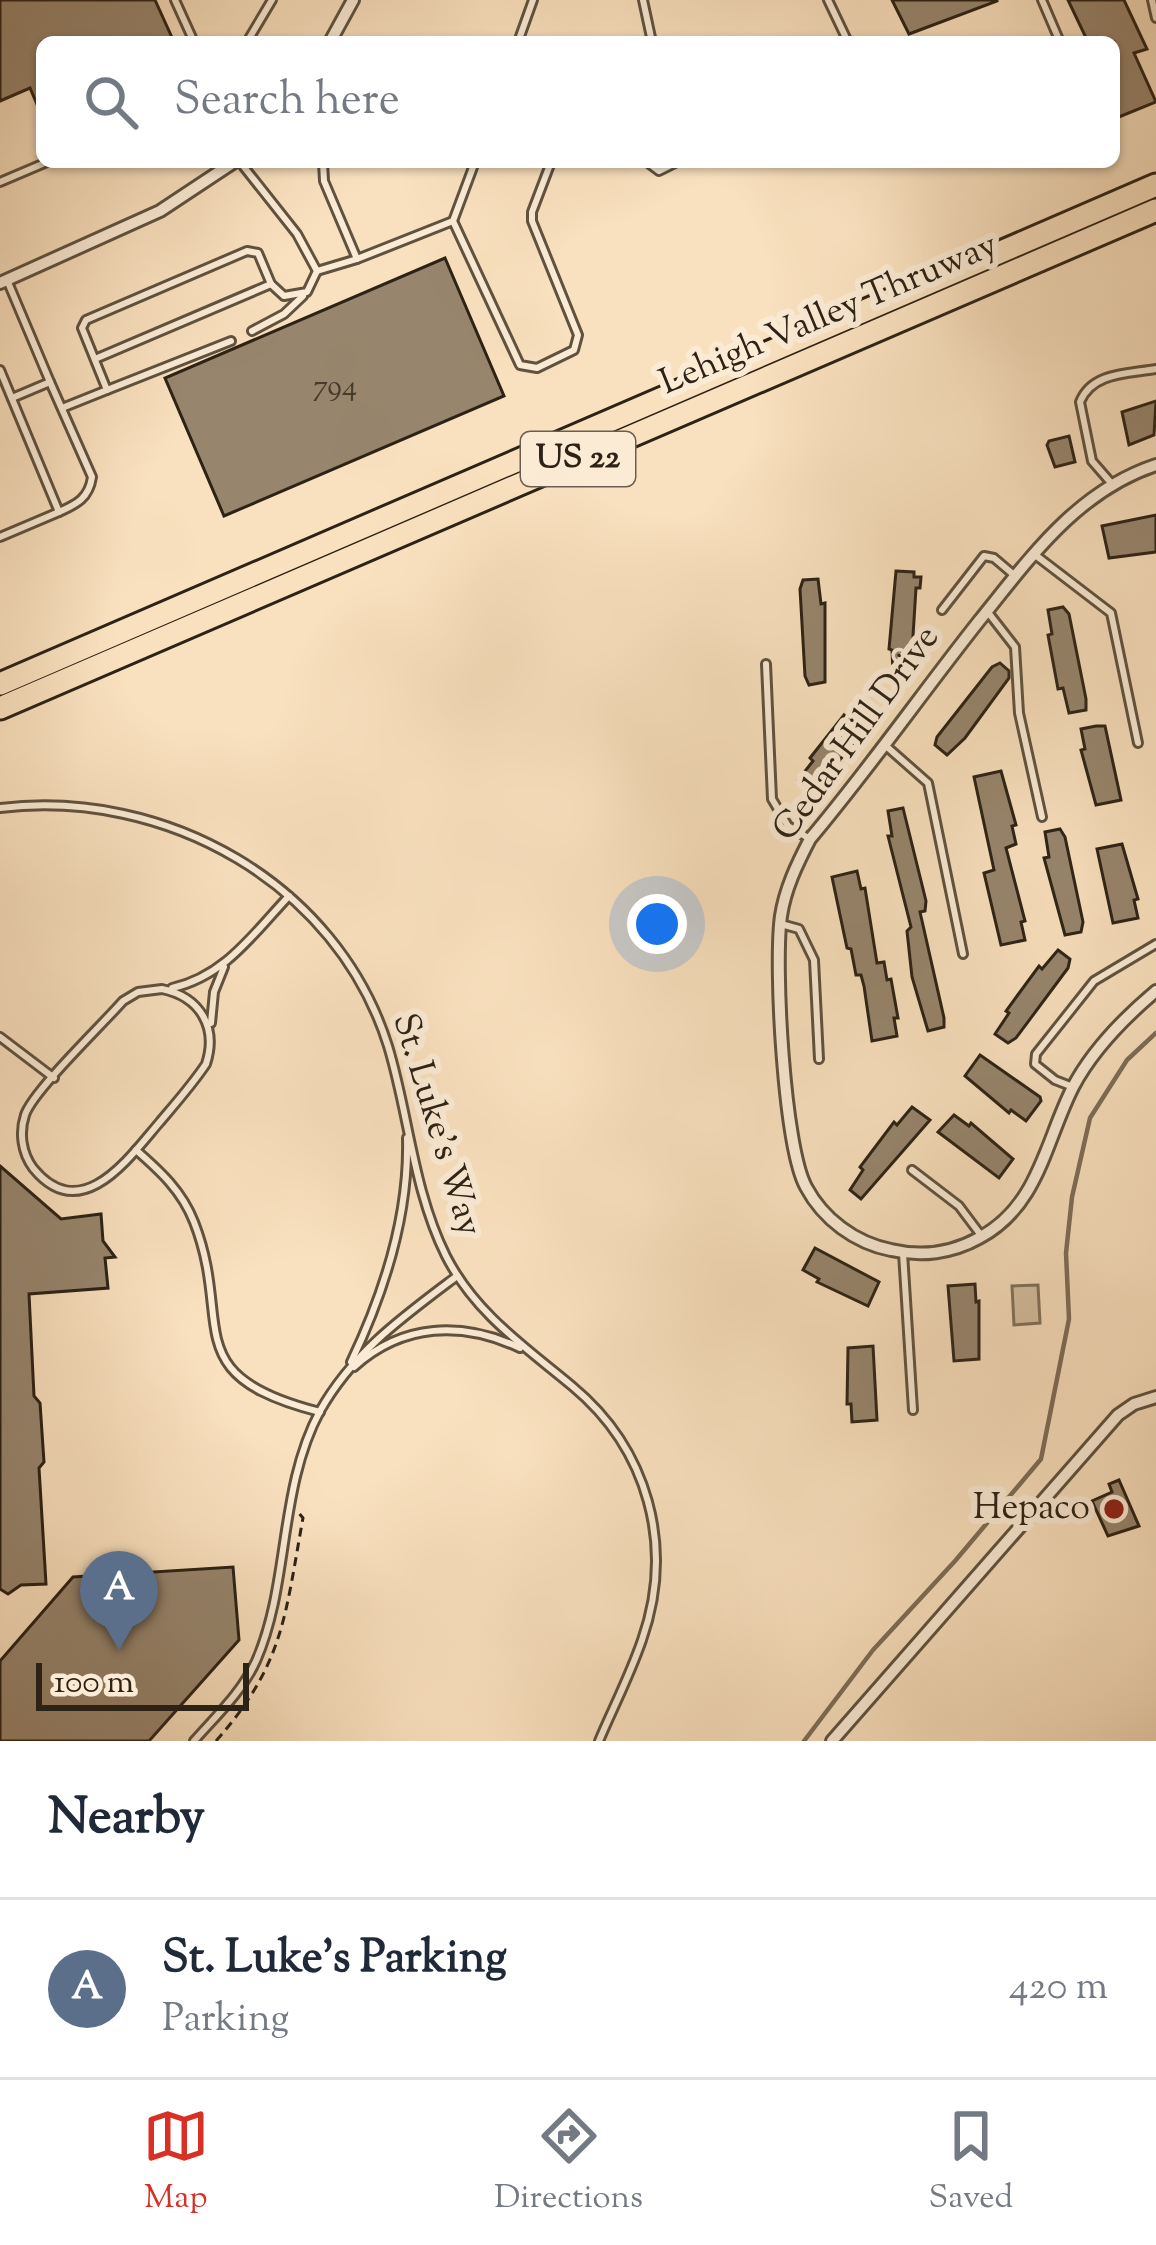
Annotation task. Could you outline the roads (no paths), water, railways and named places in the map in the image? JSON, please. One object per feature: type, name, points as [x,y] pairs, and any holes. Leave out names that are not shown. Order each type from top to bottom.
[{"type":"highway","name":"Lehigh Valley Thruway","points":[[0,684],[1156,185]]},
{"type":"highway","name":"Lehigh Valley Thruway","points":[[0,708],[1156,210]]},
{"type":"street","points":[[333,36],[353,0]]},
{"type":"street","points":[[4,282],[160,212],[228,168]]},
{"type":"street","name":"Cedar Hill Drive","points":[[1156,465],[1112,484],[1071,514],[1014,575],[809,839],[790,882],[781,923],[792,1150],[816,1203],[845,1231],[903,1253],[939,1252],[982,1237],[1028,1193],[1073,1087],[1114,1030],[1156,991]]},
{"type":"street","points":[[832,1741],[1118,1415],[1156,1397]]},
{"type":"lane","points":[[175,0],[191,36]]},
{"type":"lane","points":[[251,36],[272,0]]},
{"type":"lane","points":[[520,36],[533,0]]},
{"type":"lane","points":[[643,0],[651,36]]},
{"type":"lane","points":[[828,0],[845,36]]},
{"type":"lane","points":[[1042,0],[1057,36]]},
{"type":"lane","points":[[1151,0],[1156,18]]},
{"type":"lane","points":[[0,182],[36,167]]},
{"type":"lane","points":[[242,168],[297,234],[317,271]]},
{"type":"lane","points":[[323,168],[324,181],[357,259]]},
{"type":"lane","points":[[473,168],[453,221],[520,365],[537,368],[574,350],[578,335],[532,221],[549,168]]},
{"type":"lane","points":[[252,331],[284,314],[307,292],[317,271],[453,221]]},
{"type":"lane","points":[[107,389],[82,328],[86,320],[247,251],[258,253],[271,284],[284,296],[307,292]]},
{"type":"lane","points":[[0,537],[79,503],[90,490],[92,477],[4,282]]},
{"type":"lane","points":[[95,359],[271,284]]},
{"type":"lane","points":[[62,408],[231,341]]},
{"type":"lane","points":[[1112,484],[1091,461],[1080,402],[1083,393],[1095,380],[1156,368]]},
{"type":"lane","points":[[0,370],[58,512]]},
{"type":"lane","points":[[12,398],[50,382]]},
{"type":"lane","points":[[1034,554],[1112,613],[1138,742]]},
{"type":"lane","points":[[942,610],[976,560],[984,556],[994,558],[1014,575]]},
{"type":"lane","points":[[987,611],[1015,647],[1019,713],[1042,818]]},
{"type":"lane","points":[[766,664],[772,799],[788,826],[809,839]]},
{"type":"lane","points":[[883,744],[928,783],[963,954]]},
{"type":"lane","name":"St. Luke's Way","points":[[0,808],[84,807],[152,820],[220,849],[289,896],[320,927],[363,988],[383,1031],[428,1212],[458,1276],[490,1318],[590,1401],[622,1439],[645,1485],[656,1567],[650,1615],[599,1741]]},
{"type":"lane","points":[[226,964],[214,995],[204,1067],[116,1174],[92,1188],[65,1187],[42,1176],[25,1152],[22,1123],[31,1103],[123,1001],[138,992],[197,982],[226,964],[289,896]]},
{"type":"lane","points":[[781,923],[799,928],[814,960],[819,1059]]},
{"type":"lane","points":[[1073,1087],[1040,1071],[1036,1054],[1094,981],[1156,944]]},
{"type":"lane","points":[[162,989],[197,1006],[210,1037]]},
{"type":"lane","points":[[0,1037],[54,1078]]},
{"type":"lane","points":[[339,1382],[369,1319],[397,1234],[406,1174],[404,1105]]},
{"type":"lane","points":[[136,1150],[176,1188],[195,1223],[204,1254],[213,1330],[224,1360],[255,1387],[320,1412]]},
{"type":"lane","points":[[912,1170],[959,1206],[982,1237]]},
{"type":"lane","points":[[903,1253],[914,1410]]},
{"type":"lane","name":"St. Luke's Way","points":[[194,1741],[242,1685],[259,1653],[296,1474],[320,1412],[373,1342],[458,1276]]},
{"type":"lane","points":[[339,1382],[372,1352],[428,1330],[450,1328],[488,1336],[539,1359]]},
{"type":"waterway","points":[[804,1741],[873,1650],[1041,1459],[1069,1319],[1066,1253],[1072,1197],[1090,1118],[1127,1060],[1156,1033]]},
{"type":"place","name":"Hepaco","points":[[1114,1509]]},
{"type":"place","name":"St. Luke's Parking","points":[[119,1650]]}]
